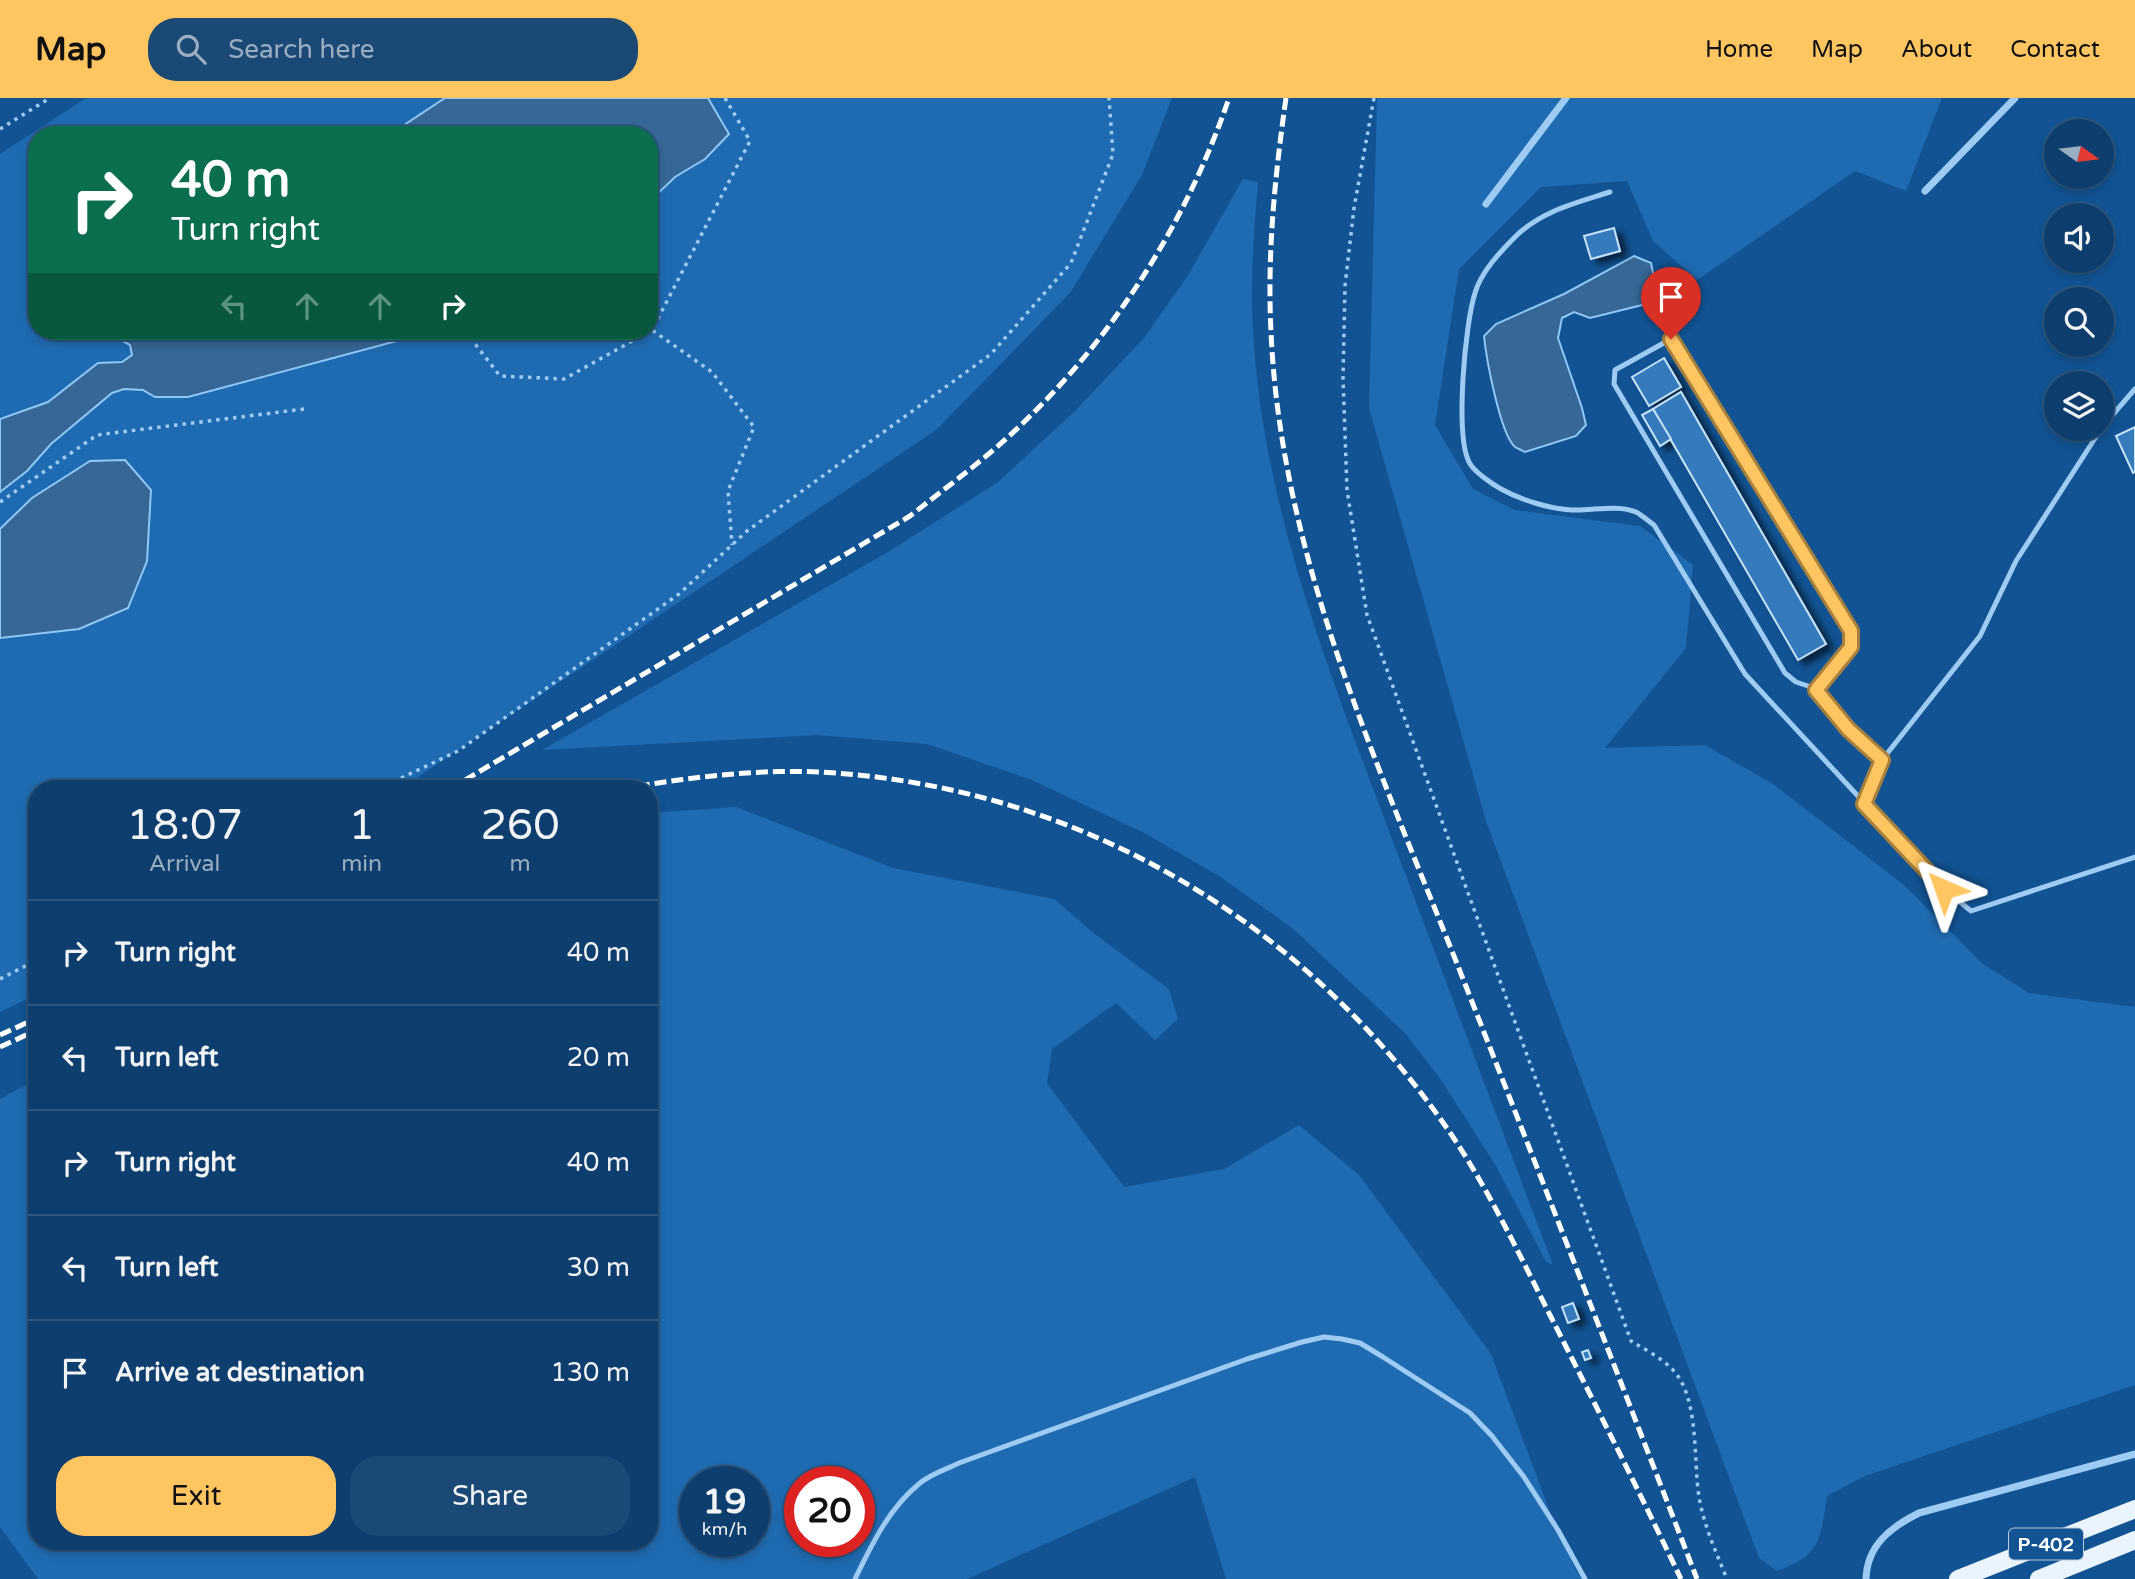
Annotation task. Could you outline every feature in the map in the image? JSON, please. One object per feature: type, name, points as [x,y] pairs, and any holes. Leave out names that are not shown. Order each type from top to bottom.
[{"type":"main road","name":"Р-402","points":[[1958,1579],[2135,1509]]},
{"type":"main road","name":"Р-402","points":[[2039,1579],[2135,1540]]},
{"type":"street","points":[[1486,204],[1566,98]]},
{"type":"street","points":[[1925,191],[2015,98]]},
{"type":"street","points":[[1866,1579],[1866,1570],[1873,1550],[1882,1537],[1899,1523],[1919,1513],[2135,1454]]},
{"type":"lane","points":[[1610,192],[1544,214],[1516,236],[1486,271],[1475,291],[1469,321],[1461,405],[1463,443],[1469,464],[1500,489],[1533,502],[1570,510],[1611,509],[1636,512],[1654,525],[1745,674],[1944,889],[1971,911],[2135,857]]},
{"type":"lane","points":[[1816,690],[1851,647],[1851,631],[1671,339],[1615,370],[1614,384],[1784,673],[1796,682],[1816,690],[1848,729],[1882,760]]},
{"type":"lane","points":[[2114,413],[2135,389]]},
{"type":"lane","points":[[1864,804],[1882,760],[1980,636],[2016,561],[2093,441]]},
{"type":"lane","points":[[855,1579],[876,1536],[903,1498],[922,1481],[959,1463],[1247,1359],[1324,1337],[1360,1343],[1470,1413],[1524,1477],[1585,1579]]},
{"type":"path","points":[[0,129],[50,98]]},
{"type":"path","points":[[658,318],[750,141],[725,98]]},
{"type":"path","points":[[397,780],[458,751],[679,594],[747,531],[990,354],[1071,263],[1113,154],[1109,98]]},
{"type":"path","points":[[1374,98],[1354,208],[1345,286],[1343,378],[1347,490],[1367,615],[1631,1341],[1672,1368],[1683,1385],[1692,1416],[1699,1497],[1709,1533],[1727,1579]]},
{"type":"path","points":[[658,334],[712,372],[754,427],[728,491],[732,545]]},
{"type":"path","points":[[472,340],[500,376],[564,379],[634,340]]},
{"type":"path","points":[[0,502],[97,435],[304,408]]},
{"type":"path","points":[[0,979],[28,965]]},
{"type":"shaded area","points":[[86,98],[1172,98],[1142,175],[1070,293],[936,430],[413,780],[28,780],[28,998],[0,1012],[0,154],[28,136],[28,340],[658,340],[658,126],[43,126]]},
{"type":"shaded area","points":[[445,98],[708,98],[729,134],[705,159],[675,177],[658,193],[658,126],[403,126]]},
{"type":"shaded area","points":[[1377,98],[1942,98],[1906,191],[1855,171],[1697,280],[1653,241],[1627,181],[1541,187],[1459,269],[1435,425],[1473,489],[1515,510],[1640,526],[1693,565],[1686,648],[1605,748],[1705,745],[1773,784],[1904,885],[1983,964],[2029,993],[2135,1007],[2135,1385],[1865,1476],[1827,1496],[1823,1524],[1816,1544],[1803,1558],[1777,1571],[1759,1558],[1486,821],[1369,408]]},
{"type":"shaded area","points":[[1243,179],[1258,182],[1252,275],[1253,330],[1271,467],[1287,534],[1306,600],[1351,731],[1553,1265],[1546,1262],[1496,1166],[1441,1080],[1406,1034],[1292,928],[1219,876],[1146,834],[1032,780],[927,744],[818,735],[542,750],[888,552],[998,482],[1074,412],[1144,338],[1188,275]]},
{"type":"shaded area","points":[[1634,256],[1651,263],[1656,287],[1642,305],[1590,318],[1574,312],[1562,318],[1558,338],[1586,425],[1576,436],[1525,452],[1515,447],[1509,439],[1499,412],[1484,336],[1496,324],[1564,294]]},
{"type":"shaded area","points":[[121,340],[400,340],[188,397],[155,397],[143,390],[124,389],[112,393],[51,444],[27,471],[0,492],[0,419],[48,402],[98,363],[122,362],[132,355],[130,345]]},
{"type":"shaded area","points":[[125,460],[151,490],[147,561],[128,608],[79,629],[0,638],[0,529],[32,498],[90,461]]},
{"type":"shaded area","points":[[736,807],[893,868],[1054,899],[1096,935],[1169,989],[1178,1019],[1155,1040],[1116,1003],[1052,1049],[1047,1083],[1124,1187],[1224,1169],[1299,1125],[1359,1175],[1491,1354],[1553,1520],[1577,1572],[1586,1579],[1226,1579],[1195,1477],[967,1579],[38,1579],[0,1527],[0,1099],[28,1084],[28,1550],[658,1550],[658,812]]},
{"type":"building","points":[[1614,228],[1620,251],[1591,259],[1584,236]]},
{"type":"building","points":[[1664,358],[1681,387],[1649,406],[1632,377]]},
{"type":"building","points":[[1681,392],[1826,644],[1798,660],[1653,409]]},
{"type":"building","points":[[1653,409],[1671,439],[1660,446],[1642,415]]},
{"type":"building","points":[[2135,427],[2135,472],[2133,473],[2116,436]]},
{"type":"building","points":[[1573,1303],[1579,1319],[1568,1323],[1562,1307]]},
{"type":"building","points":[[1588,1350],[1591,1358],[1585,1360],[1582,1352]]},
{"type":"railway","points":[[465,780],[910,516],[1009,436],[1088,352],[1145,273],[1192,188],[1229,98]]},
{"type":"railway","points":[[1286,98],[1273,215],[1271,332],[1279,418],[1294,502],[1316,585],[1371,749],[1697,1579]]},
{"type":"railway","points":[[658,783],[744,773],[818,772],[914,783],[1006,804],[1095,837],[1178,879],[1256,930],[1329,991],[1394,1060],[1453,1137],[1516,1248],[1681,1579]]},
{"type":"railway","points":[[0,1035],[28,1022]]},
{"type":"railway","points":[[0,1047],[28,1034]]},
{"type":"route","points":[[1671,339],[1851,631],[1851,647],[1816,690],[1848,729],[1882,760],[1864,804],[1944,889]]}]
